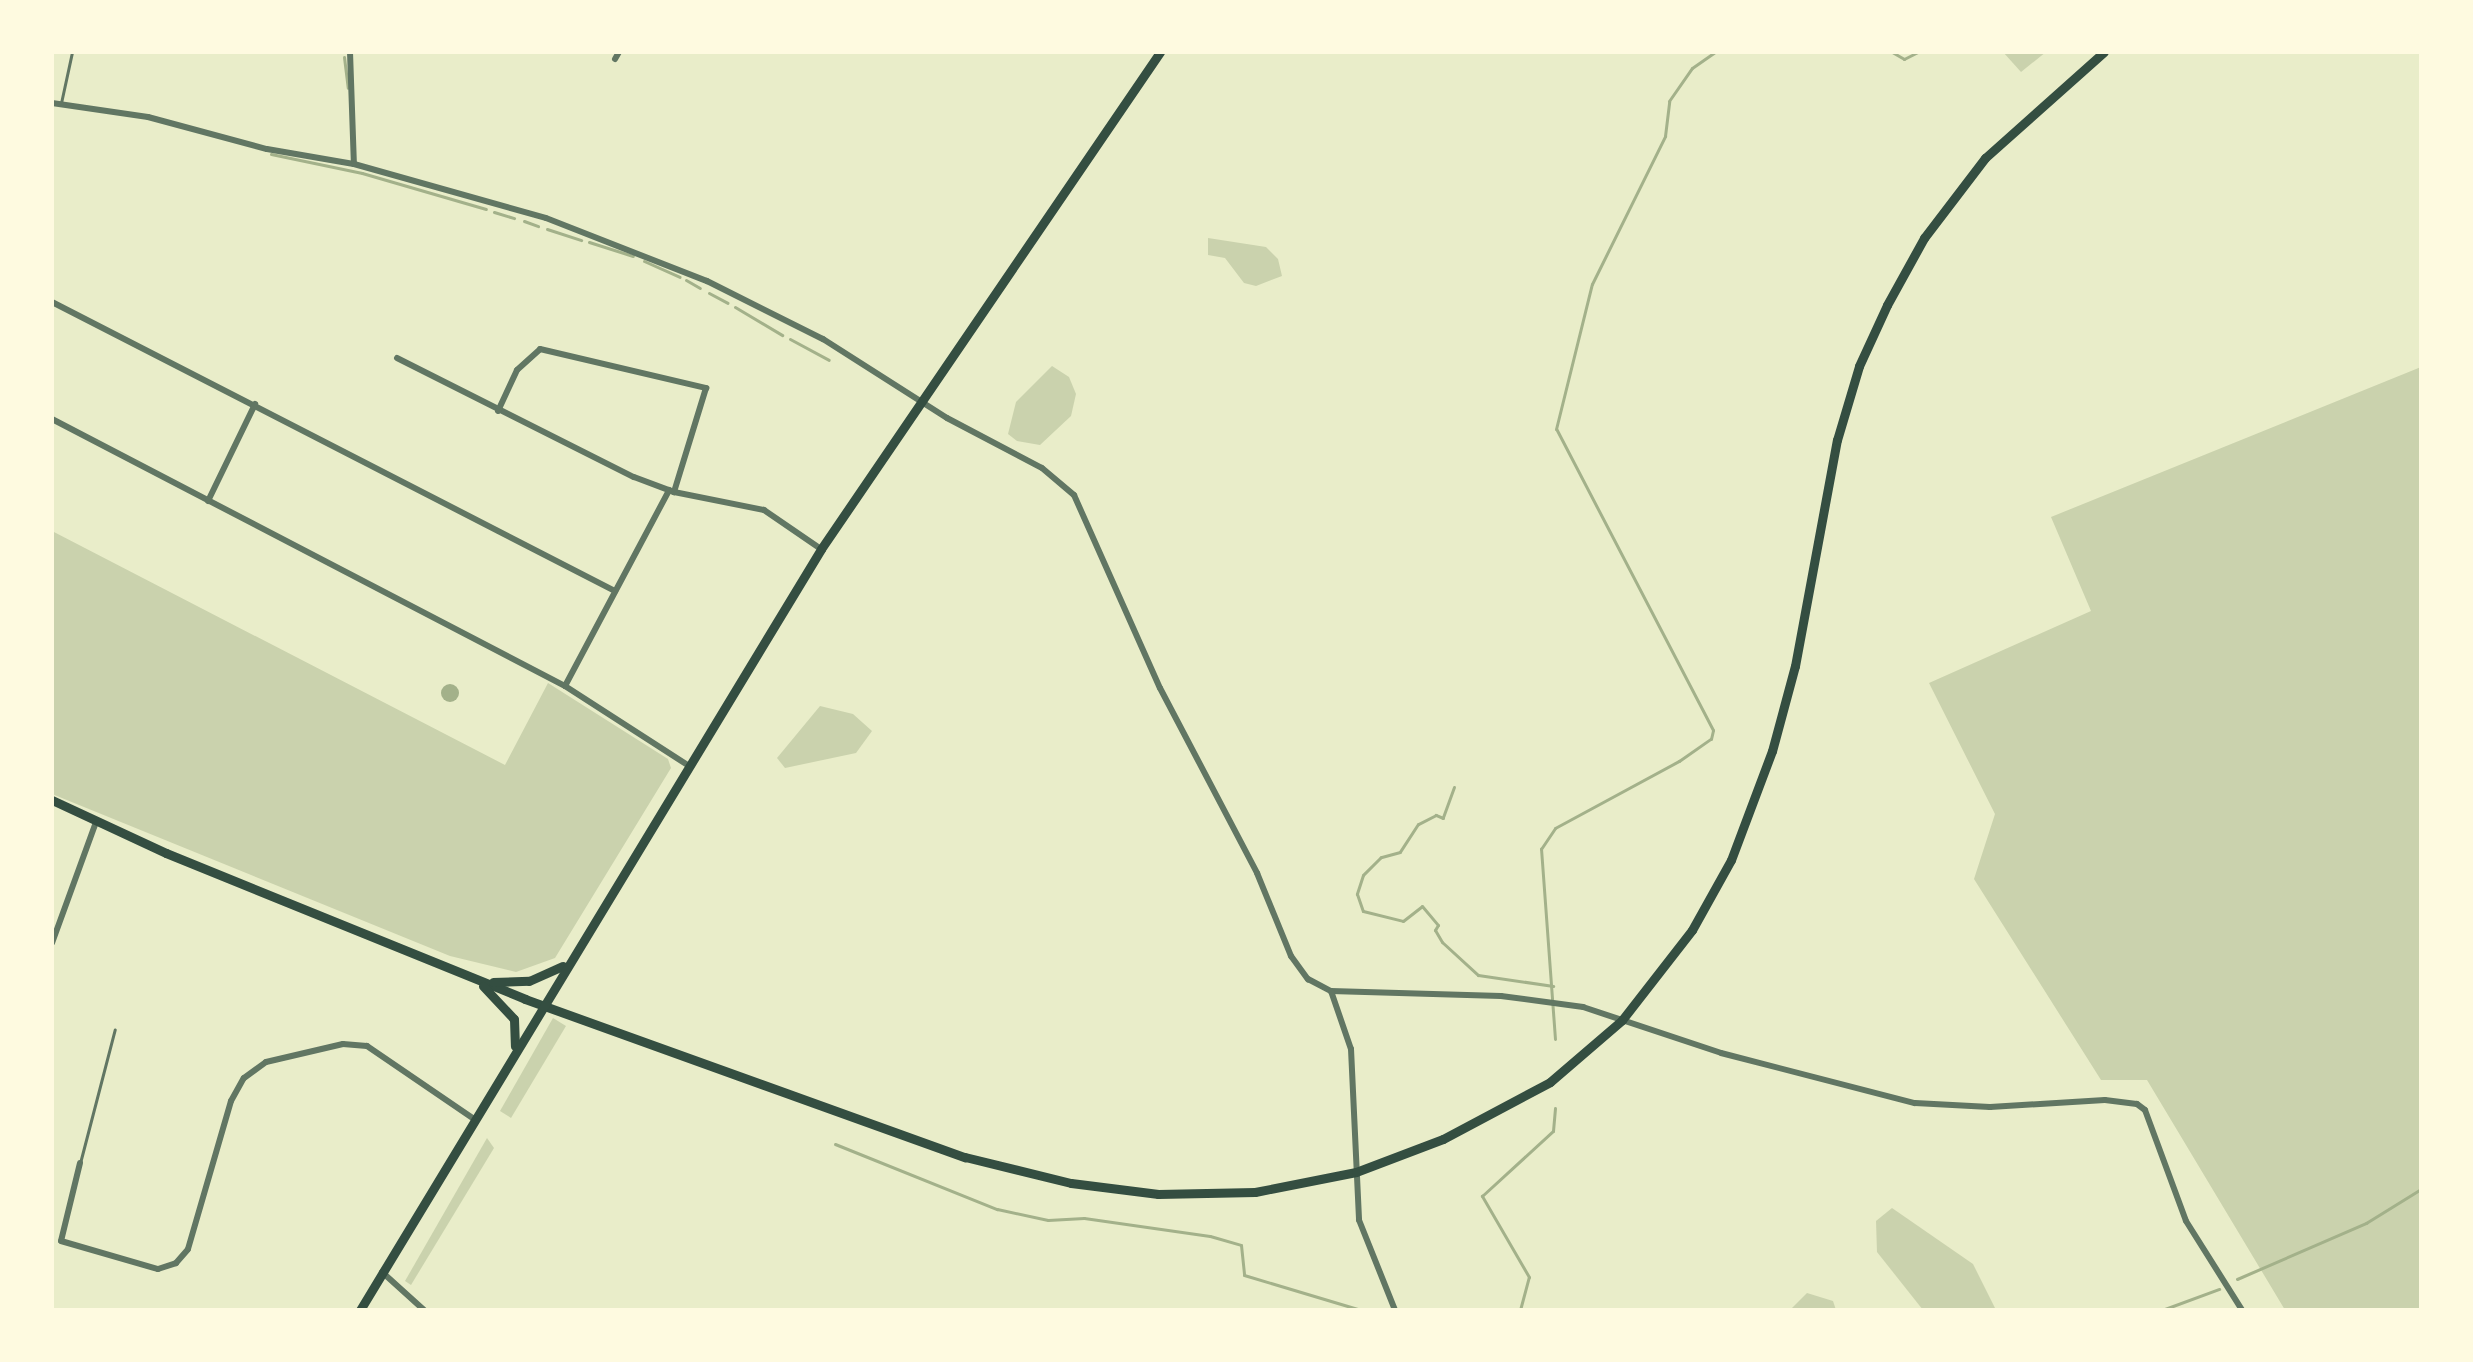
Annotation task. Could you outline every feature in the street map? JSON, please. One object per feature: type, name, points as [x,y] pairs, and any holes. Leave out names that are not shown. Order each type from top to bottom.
[{"type":"main road","points":[[360,1310],[540,1005],[821,549],[1160,52]]},
{"type":"main road","points":[[52,800],[96,822],[474,979],[909,1139],[1071,1183],[1209,1195],[1294,1186],[1356,1172],[1443,1139],[1524,1098],[1582,1058],[1622,1020],[1718,887],[1758,789],[1795,666],[1837,440],[1859,366],[1887,305],[1924,238],[1985,158],[2104,52]]},
{"type":"main road","points":[[474,979],[518,983],[565,964]]},
{"type":"main road","points":[[474,979],[514,1019],[513,1052]]},
{"type":"street","points":[[350,52],[354,164]]},
{"type":"street","points":[[615,59],[619,52]]},
{"type":"street","points":[[52,103],[148,117],[267,149],[354,164],[546,218],[644,253],[823,339],[1062,480],[1074,495],[1160,688],[1257,873],[1291,956],[1308,979],[1331,991],[1555,1003],[1622,1020],[1721,1053],[1915,1103],[2046,1107],[2127,1100],[2145,1110],[2186,1221],[2242,1310]]},
{"type":"street","points":[[52,302],[615,591]]},
{"type":"street","points":[[498,411],[526,357],[540,349],[706,388],[671,491],[565,686]]},
{"type":"street","points":[[397,358],[498,411],[671,491],[764,510],[821,549]]},
{"type":"street","points":[[208,501],[255,404]]},
{"type":"street","points":[[52,419],[565,686],[686,764]]},
{"type":"street","points":[[52,943],[96,822]]},
{"type":"street","points":[[1331,991],[1351,1049],[1359,1220],[1395,1310]]},
{"type":"street","points":[[80,1163],[61,1241],[158,1269],[183,1258],[231,1101],[248,1073],[275,1059],[354,1043],[375,1051],[474,1119]]},
{"type":"street","points":[[382,1272],[424,1310]]},
{"type":"lane","points":[[61,106],[72,52]]},
{"type":"lane","points":[[80,1163],[115,1029]]},
{"type":"shaded area","points":[[2003,52],[2046,52],[2021,72]]},
{"type":"shaded area","points":[[1208,238],[1266,247],[1278,259],[1282,276],[1256,286],[1244,283],[1225,258],[1208,255]]},
{"type":"shaded area","points":[[1052,366],[1069,377],[1076,394],[1071,416],[1040,445],[1017,441],[1008,434],[1016,402]]},
{"type":"shaded area","points":[[2421,367],[2421,1310],[2285,1310],[2147,1080],[2101,1080],[1974,879],[1995,814],[1929,683],[2091,611],[2051,517]]},
{"type":"shaded area","points":[[52,531],[505,765],[548,683],[668,759],[671,768],[555,958],[516,972],[450,956],[52,794]]},
{"type":"shaded area","points":[[450,684],[459,693],[450,702],[441,693]]},
{"type":"shaded area","points":[[820,706],[853,714],[872,731],[856,753],[785,768],[777,758]]},
{"type":"shaded area","points":[[553,1018],[566,1026],[511,1118],[500,1111]]},
{"type":"shaded area","points":[[487,1138],[494,1148],[411,1285],[405,1281]]},
{"type":"shaded area","points":[[1892,1208],[1973,1264],[1996,1310],[1923,1310],[1877,1252],[1876,1221]]},
{"type":"shaded area","points":[[1807,1293],[1833,1301],[1836,1310],[1790,1310]]},
{"type":"waterway","points":[[1555,1039],[1541,849],[1555,828],[1679,761],[1711,739],[1713,730],[1556,429],[1592,284],[1665,136],[1669,101],[1692,68],[1715,52]]},
{"type":"waterway","points":[[1892,52],[1904,59],[1918,52]]},
{"type":"waterway","points":[[344,57],[348,88]]},
{"type":"waterway","points":[[271,154],[362,173],[486,209]]},
{"type":"waterway","points":[[494,212],[514,218]]},
{"type":"waterway","points":[[524,221],[538,226]]},
{"type":"waterway","points":[[547,229],[581,240]]},
{"type":"waterway","points":[[589,242],[633,256]]},
{"type":"waterway","points":[[644,261],[680,277]]},
{"type":"waterway","points":[[686,280],[700,288]]},
{"type":"waterway","points":[[709,293],[728,303]]},
{"type":"waterway","points":[[735,307],[782,335]]},
{"type":"waterway","points":[[790,339],[829,360]]},
{"type":"waterway","points":[[1454,787],[1443,818],[1436,815],[1418,824],[1400,852],[1381,857],[1363,875],[1357,894],[1363,911],[1403,921],[1422,906],[1438,925],[1435,930],[1442,942],[1478,975],[1553,986]]},
{"type":"waterway","points":[[1520,1310],[1529,1277],[1482,1196],[1553,1131],[1555,1108]]},
{"type":"waterway","points":[[835,1144],[997,1209],[1048,1220],[1084,1218],[1210,1236],[1241,1245],[1244,1275],[1361,1310]]},
{"type":"waterway","points":[[2237,1279],[2366,1223],[2421,1189]]},
{"type":"waterway","points":[[2162,1310],[2219,1289]]}]
